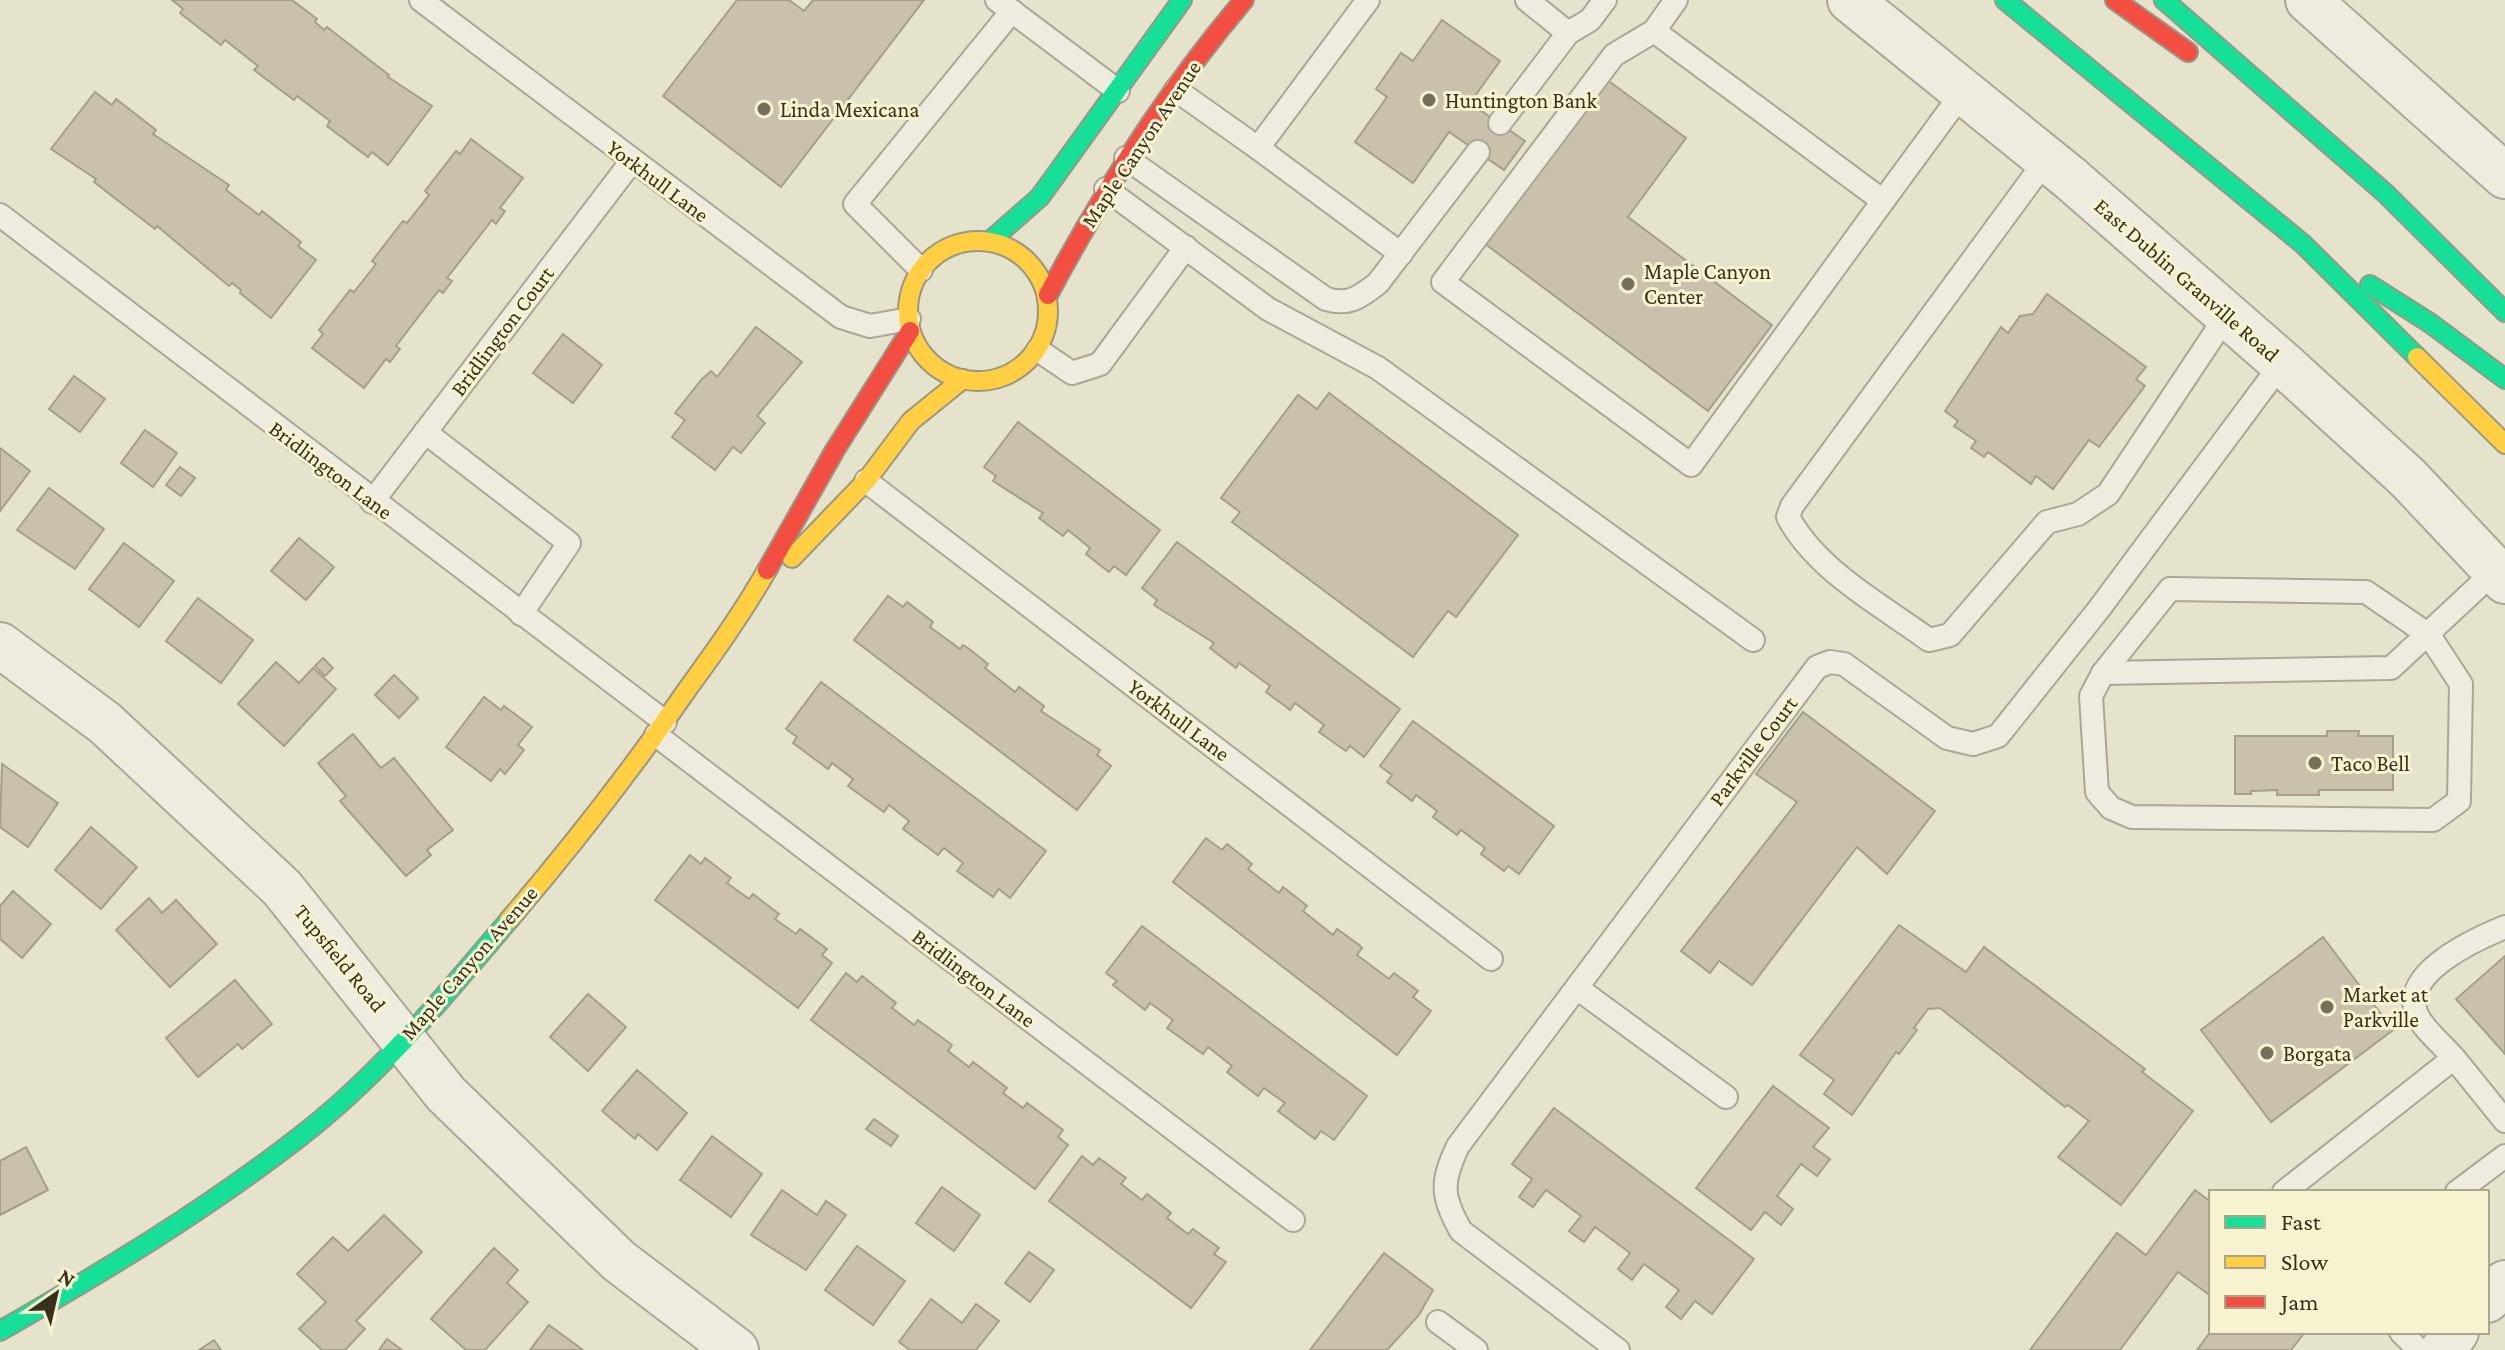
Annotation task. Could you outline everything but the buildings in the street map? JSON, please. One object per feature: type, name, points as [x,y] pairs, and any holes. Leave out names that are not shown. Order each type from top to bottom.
[{"type":"street","points":[[990,241],[1040,197],[1182,0]]},
{"type":"street","name":"Maple Canyon Avenue","points":[[1048,295],[1126,158],[1244,0]]},
{"type":"street","name":"East Dublin Granville Road","points":[[1850,0],[2046,160],[2282,363],[2408,478],[2500,576]]},
{"type":"street","points":[[2005,0],[2303,244],[2505,444]]},
{"type":"street","points":[[2115,0],[2205,64]]},
{"type":"street","points":[[2164,0],[2385,193],[2505,312]]},
{"type":"street","points":[[2308,0],[2505,176]]},
{"type":"street","points":[[2231,83],[2385,193]]},
{"type":"street","points":[[970,241],[990,241],[1010,247],[1027,259],[1040,276],[1048,295],[1046,332],[1038,350],[1023,366],[1005,377],[984,381],[963,379],[944,372],[928,360],[910,325],[908,302],[921,270],[951,246],[970,241]]},
{"type":"street","points":[[2303,244],[2430,323],[2505,379]]},
{"type":"street","name":"Maple Canyon Avenue","points":[[0,1331],[128,1258],[299,1138],[416,1030],[585,831],[749,603],[910,325]]},
{"type":"street","name":"Maple Canyon Avenue","points":[[749,603],[866,481],[911,421],[963,379]]},
{"type":"street","name":"Tupsfield Road","points":[[0,645],[105,723],[282,888],[405,1038],[446,1094],[619,1261],[736,1350]]},
{"type":"street","points":[[2489,1298],[2505,1283]]},
{"type":"lane","name":"Yorkhull Lane","points":[[421,0],[841,317],[870,326],[910,325]]},
{"type":"lane","points":[[1258,148],[1368,0]]},
{"type":"lane","points":[[1527,0],[1568,33]]},
{"type":"lane","points":[[1500,123],[1568,33],[1590,20],[1605,0]]},
{"type":"lane","points":[[1676,0],[1654,31],[1614,55],[1443,282],[1691,465],[1963,92]]},
{"type":"lane","points":[[921,270],[855,204],[1005,6],[1118,91]]},
{"type":"lane","points":[[1654,31],[1883,201]]},
{"type":"lane","points":[[1176,90],[1401,254]]},
{"type":"lane","points":[[1126,158],[1326,299],[1342,304],[1359,298],[1378,283],[1478,152]]},
{"type":"lane","points":[[2046,160],[1792,506],[1788,517],[1799,539],[1833,570],[1929,640],[1950,635],[2047,522],[2078,514],[2108,494],[2227,315]]},
{"type":"lane","name":"Bridlington Court","points":[[372,502],[632,161]]},
{"type":"lane","points":[[1106,189],[1268,309],[1378,368],[1753,640]]},
{"type":"lane","name":"Bridlington Lane","points":[[0,215],[521,614],[660,729],[1293,1220]]},
{"type":"lane","points":[[1038,350],[1072,373],[1100,364],[1186,247]]},
{"type":"lane","name":"Parkville Court","points":[[1618,1350],[1461,1231],[1446,1204],[1445,1174],[1458,1146],[1817,667],[1830,662],[1844,664],[1947,738],[1973,744],[1998,736],[2099,609],[2282,363]]},
{"type":"lane","points":[[425,432],[569,543],[521,614]]},
{"type":"lane","name":"Yorkhull Lane","points":[[866,481],[1491,959]]},
{"type":"lane","points":[[2103,673],[2391,668],[2500,576]]},
{"type":"lane","points":[[2170,589],[2366,592],[2429,635],[2461,684],[2459,801],[2433,820],[2132,817],[2111,808],[2097,792],[2091,696],[2103,673],[2170,589]]},
{"type":"lane","points":[[2504,1116],[2417,1014],[2415,991],[2423,977],[2471,941],[2505,927]]},
{"type":"lane","points":[[1577,988],[1726,1097]]},
{"type":"lane","points":[[2287,1190],[2454,1058]]},
{"type":"lane","points":[[2460,1190],[2505,1156]]},
{"type":"lane","points":[[1438,1322],[1476,1350]]},
{"type":"lane","points":[[2403,1334],[2419,1350]]},
{"type":"traffic: fast","points":[[990,241],[1040,197],[1182,0]]},
{"type":"traffic: fast","points":[[2005,0],[2303,244],[2417,357]]},
{"type":"traffic: fast","points":[[2164,0],[2385,193],[2505,312]]},
{"type":"traffic: fast","points":[[2370,285],[2430,323],[2505,379]]},
{"type":"traffic: fast","points":[[0,1331],[152,1240],[226,1191],[327,1115],[383,1063],[509,920]]},
{"type":"traffic: slow","points":[[978,241],[1005,246],[1028,261],[1043,284],[1048,311],[1043,338],[1028,361],[1005,376],[978,381],[951,376],[928,361],[913,338],[908,311],[913,284],[928,261],[951,246],[978,241]]},
{"type":"traffic: slow","points":[[2417,357],[2505,444]]},
{"type":"traffic: slow","points":[[792,558],[866,481],[911,421],[963,379]]},
{"type":"traffic: slow","points":[[509,920],[646,747],[730,630],[767,570]]},
{"type":"traffic: jam","points":[[1048,295],[1091,217],[1138,142],[1244,0]]},
{"type":"traffic: jam","points":[[2115,0],[2188,52]]},
{"type":"traffic: jam","points":[[767,570],[835,450],[910,331]]},
{"type":"place","name":"Huntington Bank","points":[[1429,100]]},
{"type":"place","name":"Linda Mexicana","points":[[764,109]]},
{"type":"place","name":"Maple Canyon Center","points":[[1628,284]]},
{"type":"place","name":"Taco Bell","points":[[2315,763]]},
{"type":"place","name":"Market at Parkville","points":[[2327,1007]]},
{"type":"place","name":"Borgata","points":[[2267,1053]]}]
